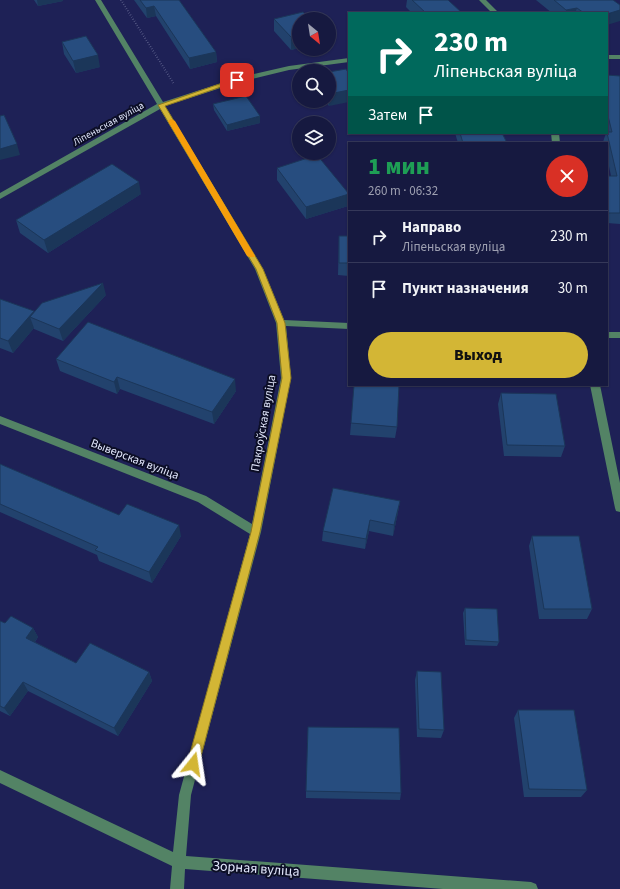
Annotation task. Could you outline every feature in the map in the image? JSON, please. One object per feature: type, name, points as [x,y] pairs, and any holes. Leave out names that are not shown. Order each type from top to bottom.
[{"type":"street","name":"Пакроўская вуліца","points":[[98,0],[259,269],[281,323],[286,378],[256,532],[185,795],[177,889]]},
{"type":"street","points":[[482,0],[495,12]]},
{"type":"street","points":[[608,57],[620,57]]},
{"type":"street","name":"Ліпеньская вуліца","points":[[0,196],[161,105],[237,80],[274,72],[348,60]]},
{"type":"street","points":[[281,323],[348,326]]},
{"type":"street","points":[[608,335],[620,335]]},
{"type":"street","points":[[595,386],[620,508]]},
{"type":"street","name":"Выверская вуліца","points":[[0,420],[202,499],[256,532]]},
{"type":"street","name":"Зорная вуліца","points":[[0,776],[179,862],[531,889]]},
{"type":"path","points":[[121,0],[182,98]]},
{"type":"building","points":[[140,0],[179,0],[216,52],[189,58],[154,6],[146,8]]},
{"type":"building","points":[[412,0],[448,0],[461,12],[425,12]]},
{"type":"building","points":[[554,0],[613,0],[620,5],[620,10],[608,14],[608,12],[583,12],[577,8],[566,10]]},
{"type":"building","points":[[292,15],[292,37],[291,37],[274,19]]},
{"type":"building","points":[[86,36],[98,55],[73,61],[62,42]]},
{"type":"building","points":[[346,69],[348,72],[348,90],[336,93],[336,71]]},
{"type":"building","points":[[608,75],[620,76],[620,213],[608,213],[608,176],[617,176],[607,134],[608,132],[612,132],[608,116]]},
{"type":"building","points":[[246,96],[260,116],[227,125],[213,104]]},
{"type":"building","points":[[4,115],[17,144],[0,149],[0,116]]},
{"type":"building","points":[[460,134],[502,134],[506,142],[463,142]]},
{"type":"building","points":[[302,160],[321,160],[348,194],[306,207],[277,168]]},
{"type":"building","points":[[112,164],[139,182],[44,240],[16,220]]},
{"type":"building","points":[[339,236],[348,236],[348,263],[339,263]]},
{"type":"building","points":[[103,283],[59,329],[30,317],[42,303]]},
{"type":"building","points":[[0,299],[34,311],[8,341],[0,338]]},
{"type":"building","points":[[88,322],[235,379],[212,412],[117,377],[114,382],[56,359]]},
{"type":"building","points":[[354,386],[399,386],[397,427],[351,423]]},
{"type":"building","points":[[501,393],[556,394],[565,446],[507,445]]},
{"type":"building","points":[[0,464],[119,515],[127,504],[179,525],[149,572],[95,550],[98,547],[0,504]]},
{"type":"building","points":[[333,488],[400,501],[394,525],[370,520],[366,539],[323,531]]},
{"type":"building","points":[[532,536],[579,536],[592,609],[544,609]]},
{"type":"building","points":[[465,608],[497,609],[499,642],[466,640]]},
{"type":"building","points":[[11,616],[33,628],[26,638],[76,663],[90,643],[149,672],[114,728],[23,682],[4,708],[0,706],[0,621],[5,623]]},
{"type":"building","points":[[417,671],[441,672],[444,730],[419,729]]},
{"type":"building","points":[[518,710],[574,710],[587,790],[529,789]]},
{"type":"building","points":[[308,727],[399,728],[401,793],[306,791]]},
{"type":"slow traffic","points":[[171,121],[251,256]]},
{"type":"route","points":[[193,764],[256,532],[286,378],[281,323],[259,269],[161,105],[237,80]]}]
